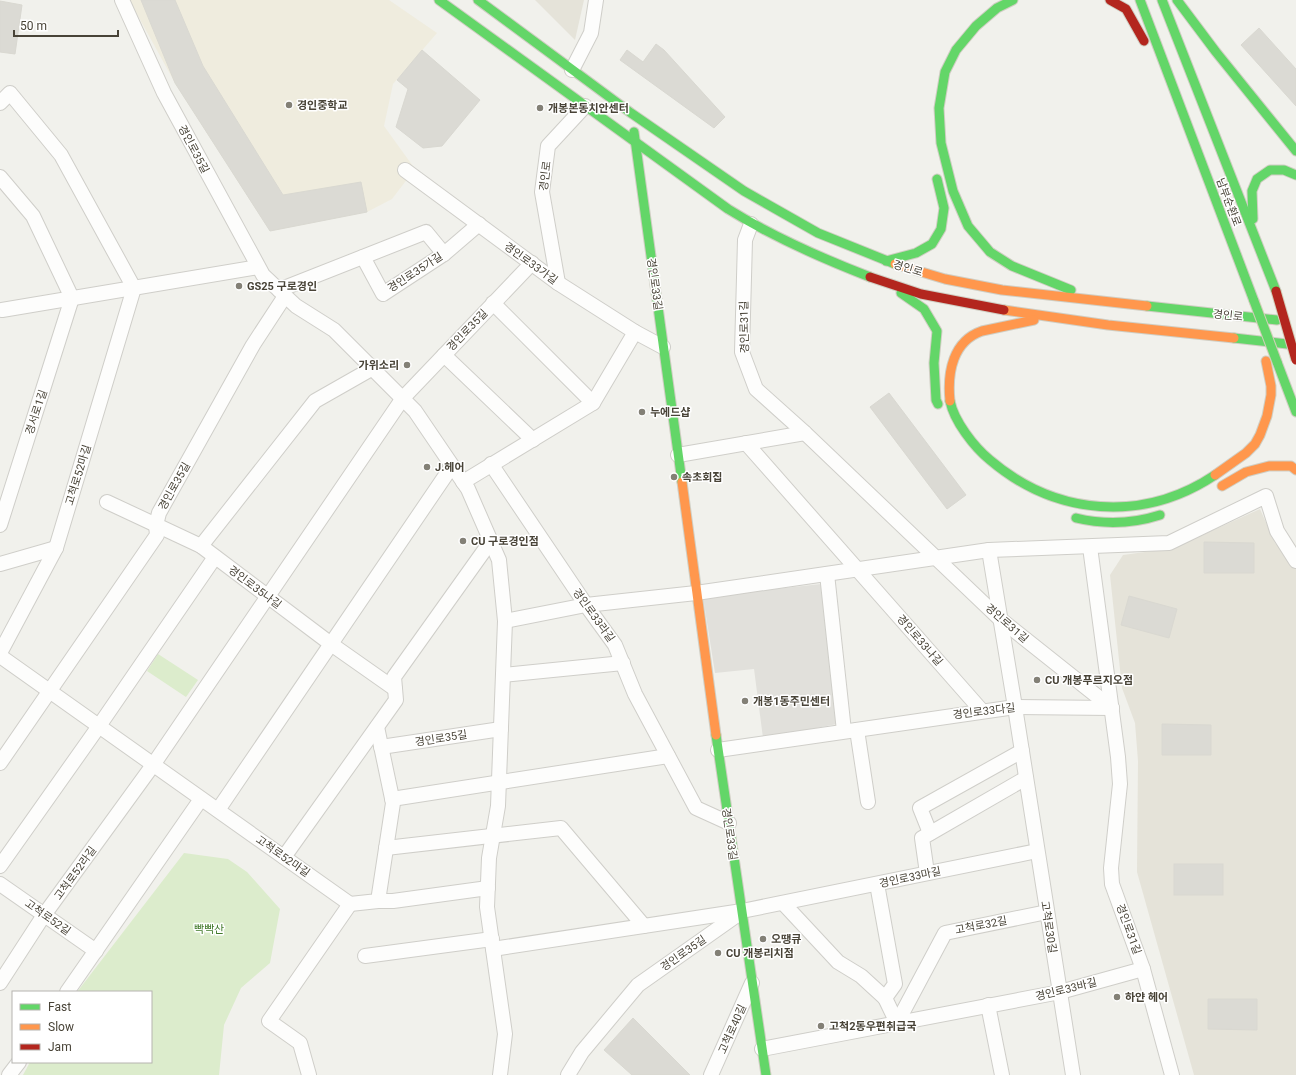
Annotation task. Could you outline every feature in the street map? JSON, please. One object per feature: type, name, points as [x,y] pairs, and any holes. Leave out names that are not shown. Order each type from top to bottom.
[{"type":"main road","name":"경인로","points":[[439,0],[751,224],[810,253],[883,281],[929,296],[1043,318],[1296,345]]},
{"type":"main road","name":"경인로","points":[[478,0],[631,113],[744,191],[818,233],[886,261],[946,279],[1002,290],[1296,322]]},
{"type":"main road","points":[[1013,0],[997,8],[976,26],[956,50],[945,72],[939,108],[941,143],[953,191],[968,226],[990,252],[1012,266],[1098,301]]},
{"type":"main road","points":[[1110,0],[1126,9],[1141,34],[1146,48]]},
{"type":"main road","name":"남부순환로","points":[[1140,0],[1296,412]]},
{"type":"main road","name":"남부순환로","points":[[1162,0],[1276,291],[1296,360]]},
{"type":"main road","points":[[1177,0],[1216,52],[1296,151]]},
{"type":"main road","points":[[1165,90],[1181,106]]},
{"type":"main road","name":"경인로33길","points":[[631,113],[718,750],[766,1075]]},
{"type":"main road","points":[[1254,236],[1252,191],[1257,179],[1270,170],[1284,170],[1296,174]]},
{"type":"main road","points":[[886,261],[916,253],[932,244],[941,229],[944,208],[936,173]]},
{"type":"main road","points":[[883,281],[924,309],[937,331],[934,363],[936,400],[941,412]]},
{"type":"main road","points":[[1043,318],[989,329],[970,335],[957,350],[951,367],[949,387],[951,406],[960,425],[975,446],[999,468],[1031,488],[1061,500],[1088,507],[1118,507],[1152,503],[1182,494],[1213,477],[1240,457],[1258,440],[1267,414],[1271,391],[1254,301]]},
{"type":"main road","points":[[1216,490],[1246,472],[1270,466],[1291,466],[1296,470]]},
{"type":"main road","points":[[1070,516],[1085,520],[1118,523],[1158,516],[1171,511]]},
{"type":"street","name":"경인로35길","points":[[122,0],[164,93],[263,275],[296,306],[334,330],[415,411],[468,489],[499,560],[505,621],[498,806],[489,858],[487,907],[505,1034],[500,1075]]},
{"type":"street","points":[[572,70],[591,33],[596,0]]},
{"type":"street","points":[[0,103],[10,93],[61,155],[134,288]]},
{"type":"street","name":"경인로","points":[[558,283],[542,192],[548,146],[585,106]]},
{"type":"street","name":"경인로33가길","points":[[405,170],[558,283],[635,332],[663,347]]},
{"type":"street","points":[[0,177],[33,216],[72,298]]},
{"type":"street","name":"경인로35가길","points":[[363,257],[383,294],[444,254],[479,224]]},
{"type":"street","name":"경인로31길","points":[[751,224],[745,240],[742,352],[756,389],[805,433],[1000,619],[1112,708],[1120,784],[1112,868],[1112,884],[1144,969],[1172,1075]]},
{"type":"street","points":[[282,293],[363,257],[426,232],[444,254]]},
{"type":"street","name":"경인로35길","points":[[153,765],[403,398],[532,263]]},
{"type":"street","points":[[1,311],[258,267]]},
{"type":"street","name":"고척로52마길","points":[[0,653],[56,548],[134,288]]},
{"type":"street","name":"경인로35길","points":[[49,691],[157,535],[156,525],[159,513],[282,293]]},
{"type":"street","name":"경서로1길","points":[[0,525],[72,298]]},
{"type":"street","points":[[493,303],[593,403]]},
{"type":"street","points":[[463,482],[593,403],[635,332]]},
{"type":"street","points":[[444,355],[532,440]]},
{"type":"street","points":[[201,546],[315,401],[373,368]]},
{"type":"street","points":[[678,455],[805,433]]},
{"type":"street","name":"경인로33나길","points":[[746,443],[982,711]]},
{"type":"street","name":"경인로33라길","points":[[491,464],[586,605],[615,645],[635,694],[696,808],[729,823]]},
{"type":"street","points":[[218,810],[452,466]]},
{"type":"street","points":[[505,621],[586,605],[696,593],[988,550],[1169,543],[1266,496],[1277,531],[1296,561]]},
{"type":"street","name":"경인로35나길","points":[[107,502],[201,546],[331,644],[395,689]]},
{"type":"street","points":[[284,857],[396,700],[394,677],[491,541]]},
{"type":"street","points":[[1090,547],[1112,708]]},
{"type":"street","points":[[0,564],[56,548]]},
{"type":"street","name":"고척로30길","points":[[988,550],[1015,706],[1073,1075]]},
{"type":"street","points":[[0,866],[99,726],[215,557]]},
{"type":"street","points":[[827,574],[851,731],[868,802]]},
{"type":"street","name":"고척로52마길","points":[[0,656],[350,904]]},
{"type":"street","points":[[503,675],[623,663]]},
{"type":"street","points":[[0,763],[49,691]]},
{"type":"street","name":"경인로33다길","points":[[718,750],[1015,706],[1112,708]]},
{"type":"street","points":[[377,727],[393,803],[378,901]]},
{"type":"street","name":"경인로35길","points":[[381,747],[501,729]]},
{"type":"street","points":[[930,833],[920,808],[1022,751]]},
{"type":"street","points":[[392,799],[668,756]]},
{"type":"street","name":"고척로52라길","points":[[0,983],[44,915],[153,765]]},
{"type":"street","points":[[927,874],[922,838],[1026,778]]},
{"type":"street","points":[[68,991],[201,799]]},
{"type":"street","points":[[386,848],[561,828],[644,926]]},
{"type":"street","name":"경인로33마길","points":[[742,911],[1037,851]]},
{"type":"street","name":"고척로52길","points":[[0,884],[96,951]]},
{"type":"street","points":[[877,884],[895,984],[885,998]]},
{"type":"street","points":[[310,1075],[300,1043],[269,1021],[350,904],[378,901],[393,902],[488,888]]},
{"type":"street","points":[[783,903],[838,962],[861,976],[885,998],[897,1023]]},
{"type":"street","name":"경인로35길","points":[[365,956],[492,944],[644,926],[742,911]]},
{"type":"street","name":"경인로35길","points":[[568,1075],[582,1052],[638,985],[742,911]]},
{"type":"street","name":"고척로32길","points":[[897,1023],[945,933],[1047,912]]},
{"type":"street","name":"경인로33바길","points":[[762,1049],[1060,992],[1144,969]]},
{"type":"street","name":"고척로40길","points":[[711,1075],[752,983]]},
{"type":"street","points":[[988,1005],[1002,1075]]},
{"type":"street","points":[[10,1075],[17,1063]]},
{"type":"shaded area","name":"경인중학교","points":[[131,0],[389,0],[437,33],[393,84],[384,126],[415,169],[392,199],[367,212],[270,231],[175,83],[132,5]]},
{"type":"shaded area","points":[[535,0],[584,0],[575,40]]},
{"type":"shaded area","points":[[1260,509],[1275,543],[1296,564],[1296,1075],[1194,1075],[1137,872],[1138,761],[1135,723],[1122,688],[1110,575],[1123,555],[1174,548]]},
{"type":"shaded area","points":[[821,584],[837,724],[763,738],[754,669],[715,673],[703,597]]},
{"type":"green space","points":[[158,654],[198,680],[186,697],[147,671]]},
{"type":"green space","name":"빡빡산","points":[[184,853],[228,859],[247,872],[280,909],[270,963],[241,988],[224,1025],[219,1075],[23,1075],[29,1063],[152,1063],[152,991],[78,991]]},
{"type":"building","points":[[141,0],[175,0],[203,66],[283,195],[361,182],[367,212],[270,231],[175,83]]},
{"type":"building","points":[[0,1],[22,5],[15,54],[0,52]]},
{"type":"building","points":[[1259,28],[1296,69],[1296,106],[1241,45]]},
{"type":"building","points":[[656,44],[664,50],[725,117],[714,128],[620,60],[627,50],[643,62]]},
{"type":"building","points":[[422,50],[480,100],[442,146],[423,148],[396,127],[408,89],[397,80]]},
{"type":"building","points":[[889,393],[966,495],[947,509],[870,407]]},
{"type":"building","points":[[1204,542],[1254,543],[1254,573],[1204,573]]},
{"type":"building","points":[[1129,596],[1177,609],[1169,638],[1121,625]]},
{"type":"building","points":[[1162,724],[1211,725],[1211,755],[1162,755]]},
{"type":"building","points":[[1174,864],[1223,864],[1223,895],[1174,895]]},
{"type":"building","points":[[1208,999],[1257,999],[1257,1030],[1208,1029]]},
{"type":"building","points":[[633,1018],[690,1075],[632,1075],[604,1050]]},
{"type":"traffic: fast","points":[[439,0],[728,209],[762,229],[833,262],[870,277]]},
{"type":"traffic: fast","points":[[478,0],[631,113],[744,191],[818,233],[895,264]]},
{"type":"traffic: fast","points":[[1013,0],[997,8],[976,26],[956,50],[945,72],[939,108],[941,143],[953,191],[968,226],[990,252],[1012,266],[1071,290]]},
{"type":"traffic: fast","points":[[1140,0],[1254,301]]},
{"type":"traffic: fast","points":[[1162,0],[1276,291]]},
{"type":"traffic: fast","points":[[1177,0],[1216,52],[1296,151]]},
{"type":"traffic: fast","points":[[634,132],[682,482]]},
{"type":"traffic: fast","points":[[1253,219],[1252,191],[1257,179],[1270,170],[1284,170],[1296,175]]},
{"type":"traffic: fast","points":[[886,261],[916,253],[932,244],[941,229],[944,208],[937,179]]},
{"type":"traffic: fast","points":[[901,293],[924,309],[937,331],[934,363],[936,400],[938,404]]},
{"type":"traffic: fast","points":[[1254,301],[1277,362]]},
{"type":"traffic: fast","points":[[1147,306],[1277,320]]},
{"type":"traffic: fast","points":[[1234,338],[1287,344]]},
{"type":"traffic: fast","points":[[1277,362],[1296,412]]},
{"type":"traffic: fast","points":[[950,401],[952,409],[960,425],[971,441],[984,455],[1016,479],[1043,493],[1071,502],[1100,506],[1130,506],[1159,501],[1187,490],[1215,475]]},
{"type":"traffic: fast","points":[[1076,518],[1097,522],[1129,522],[1160,515]]},
{"type":"traffic: fast","points":[[716,735],[766,1075]]},
{"type":"traffic: slow","points":[[895,264],[945,279],[1002,290],[1147,306]]},
{"type":"traffic: slow","points":[[1004,310],[1108,325],[1234,338]]},
{"type":"traffic: slow","points":[[950,401],[949,390],[951,369],[958,350],[964,342],[982,331],[1034,320]]},
{"type":"traffic: slow","points":[[1215,475],[1246,453],[1255,444],[1260,435],[1267,416],[1271,395],[1271,386],[1266,361]]},
{"type":"traffic: slow","points":[[1222,486],[1246,472],[1269,466],[1291,466],[1296,470]]},
{"type":"traffic: slow","points":[[682,482],[716,735]]},
{"type":"traffic: jam","points":[[1110,0],[1126,9],[1144,41]]},
{"type":"traffic: jam","points":[[870,277],[921,294],[1004,310]]},
{"type":"traffic: jam","points":[[1276,291],[1296,360]]},
{"type":"place","name":"경인중학교","points":[[289,105]]},
{"type":"place","name":"개봉본동치안센터","points":[[540,108]]},
{"type":"place","name":"GS25 구로경인","points":[[239,286]]},
{"type":"place","name":"가위소리","points":[[407,365]]},
{"type":"place","name":"누에드샵","points":[[642,412]]},
{"type":"place","name":"J.헤어","points":[[427,467]]},
{"type":"place","name":"속초회집","points":[[674,477]]},
{"type":"place","name":"CU 구로경인점","points":[[463,541]]},
{"type":"place","name":"CU 개봉푸르지오점","points":[[1037,680]]},
{"type":"place","name":"개봉1동주민센터","points":[[745,701]]},
{"type":"place","name":"오땡큐","points":[[763,939]]},
{"type":"place","name":"CU 개봉리치점","points":[[718,953]]},
{"type":"place","name":"하얀 헤어","points":[[1117,997]]},
{"type":"place","name":"고척2동우편취급국","points":[[821,1026]]}]
